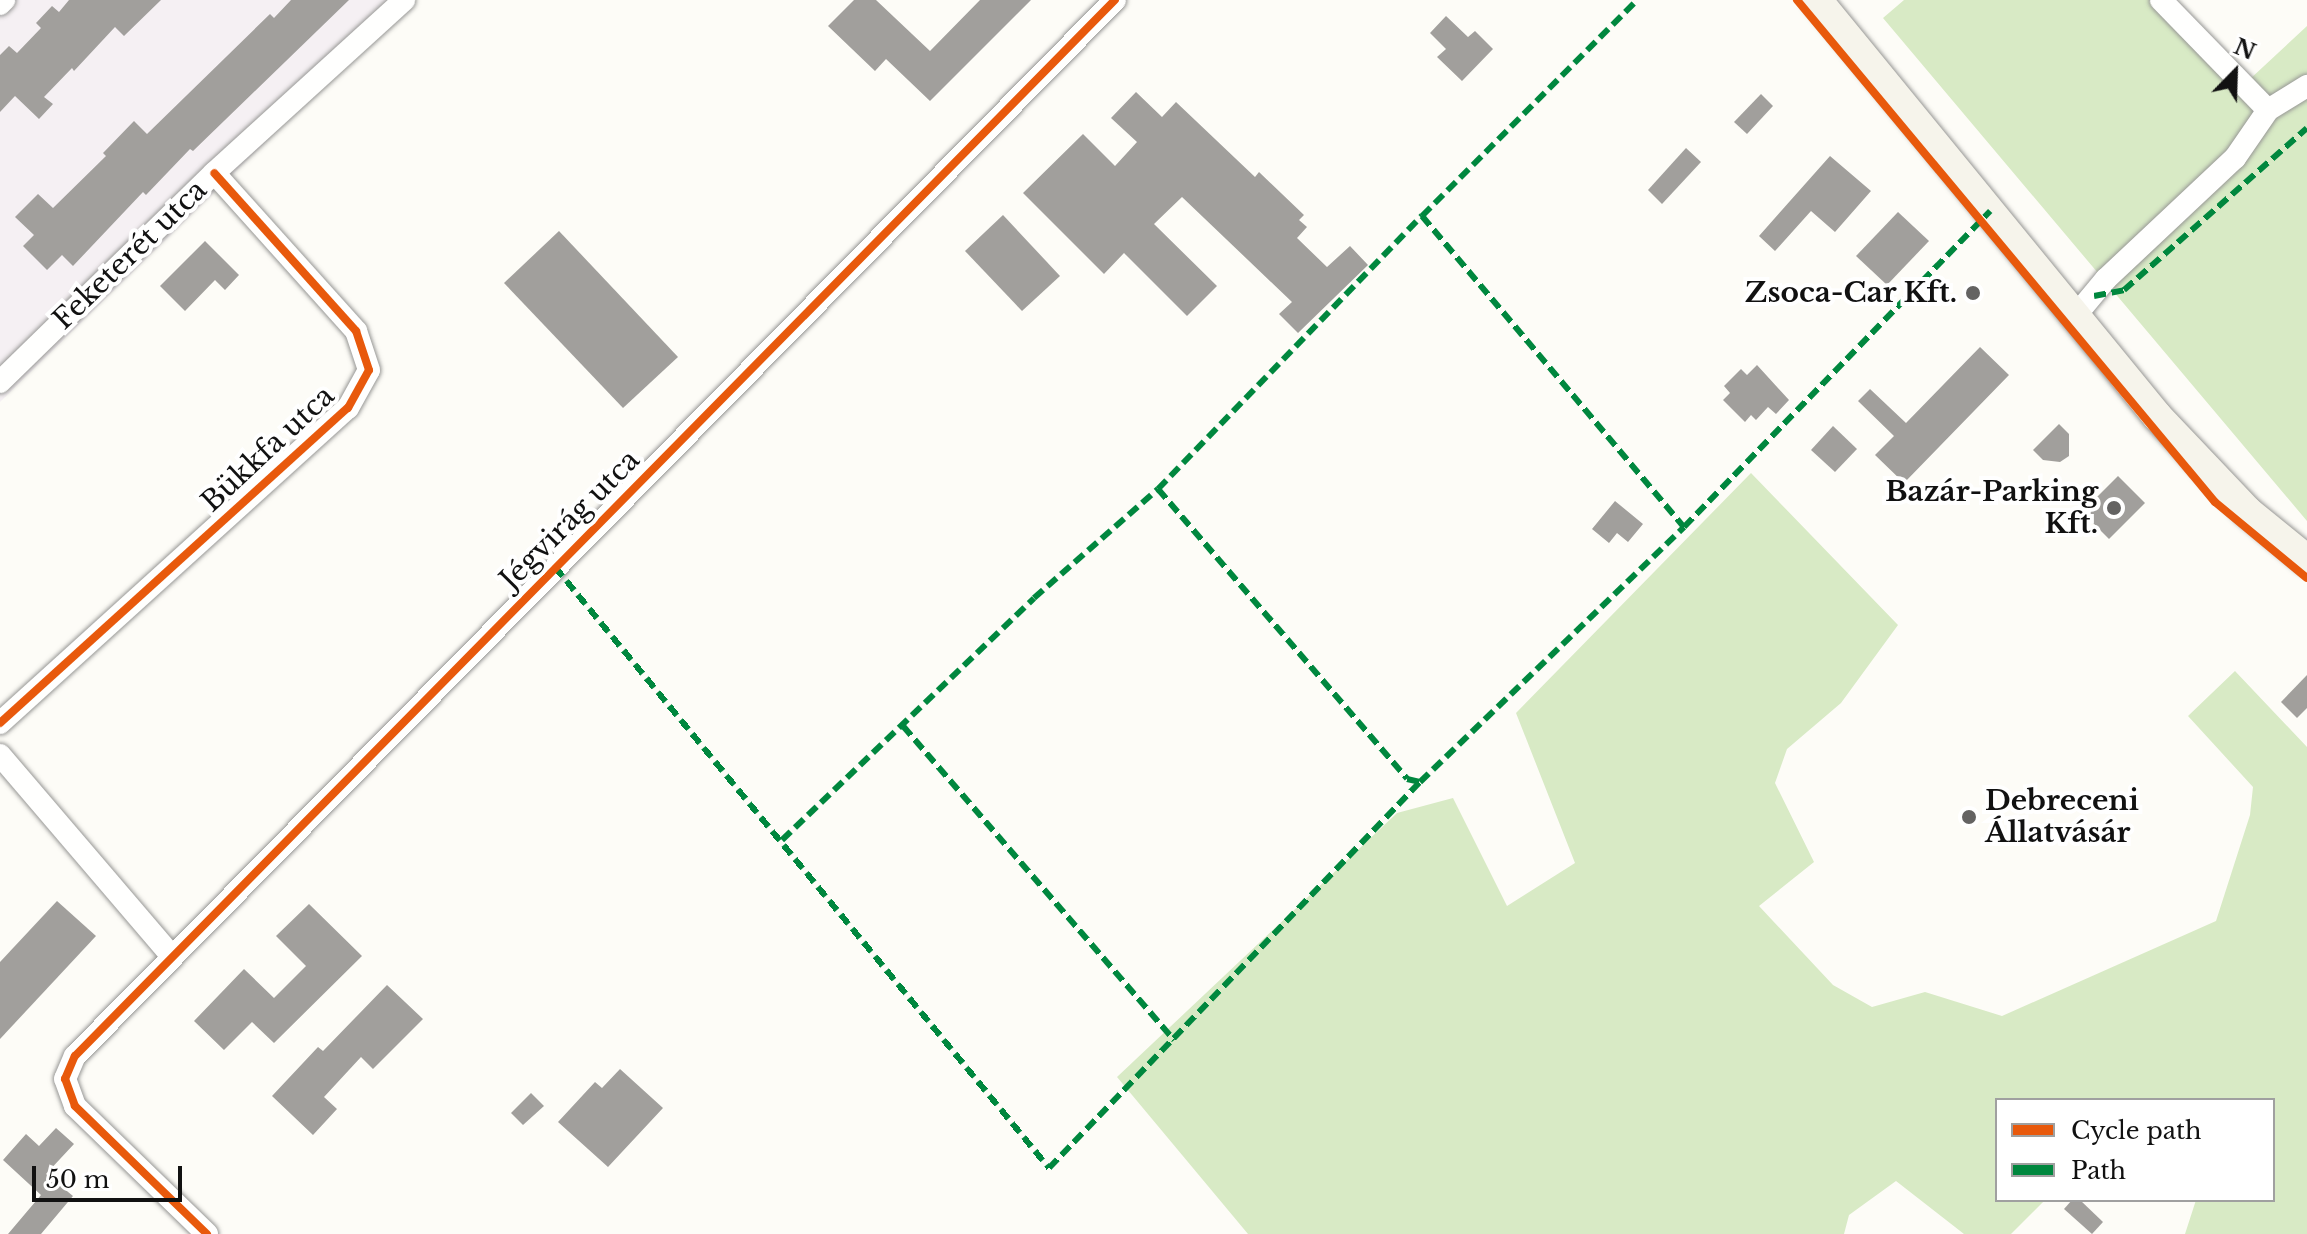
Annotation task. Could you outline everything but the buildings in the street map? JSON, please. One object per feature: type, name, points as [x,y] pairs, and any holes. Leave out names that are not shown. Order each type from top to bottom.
[{"type":"main road","points":[[1817,0],[2157,416],[2247,511],[2307,560]]},
{"type":"street","name":"Feketerét utca","points":[[0,382],[214,173],[404,0]]},
{"type":"street","name":"Jégvirág utca","points":[[207,1234],[75,1106],[65,1079],[75,1056],[171,955],[1115,0]]},
{"type":"street","points":[[2161,0],[2268,110]]},
{"type":"street","points":[[2076,315],[2106,279],[2235,158],[2268,110],[2307,86]]},
{"type":"street","name":"Bükkfa utca","points":[[0,723],[348,408],[369,370],[356,331],[214,173]]},
{"type":"street","points":[[0,755],[171,955]]},
{"type":"shaded area","points":[[0,0],[411,0],[0,402]]},
{"type":"green space","points":[[1904,0],[2151,0],[2236,92],[2307,26],[2307,521],[1883,18]]},
{"type":"green space","points":[[1751,473],[1898,625],[1841,703],[1787,749],[1775,783],[1814,862],[1759,906],[1833,985],[1872,1007],[1925,992],[2002,1016],[2216,921],[2250,815],[2253,787],[2188,716],[2235,671],[2307,747],[2307,1234],[2185,1234],[2195,1202],[2275,1202],[2275,1098],[1995,1098],[1995,1202],[2043,1202],[2011,1234],[1964,1234],[1896,1181],[1849,1215],[1844,1234],[1248,1234],[1117,1077],[1397,813],[1453,798],[1507,906],[1575,863],[1516,713]]},
{"type":"marked path","points":[[782,840],[1034,598],[1158,489],[1422,216],[1637,0]]},
{"type":"marked path","points":[[2094,296],[2124,290],[2307,128]]},
{"type":"marked path","points":[[555,567],[1049,1168],[1420,782],[1684,527],[1990,211]]},
{"type":"marked path","points":[[1422,216],[1684,527]]},
{"type":"marked path","points":[[1158,489],[1407,779],[1420,782]]},
{"type":"marked path","points":[[903,726],[1174,1040]]},
{"type":"cycle path","points":[[207,1234],[75,1106],[65,1079],[75,1056],[1115,0]]},
{"type":"cycle path","points":[[1797,0],[2215,502],[2307,578]]},
{"type":"cycle path","points":[[0,723],[348,408],[369,370],[356,331],[214,173]]},
{"type":"place","name":"Zsoca-Car Kft.","points":[[1973,293]]},
{"type":"place","name":"Bazár-Parking Kft.","points":[[2114,508]]},
{"type":"place","name":"Debreceni Állatvásár","points":[[1969,817]]}]
